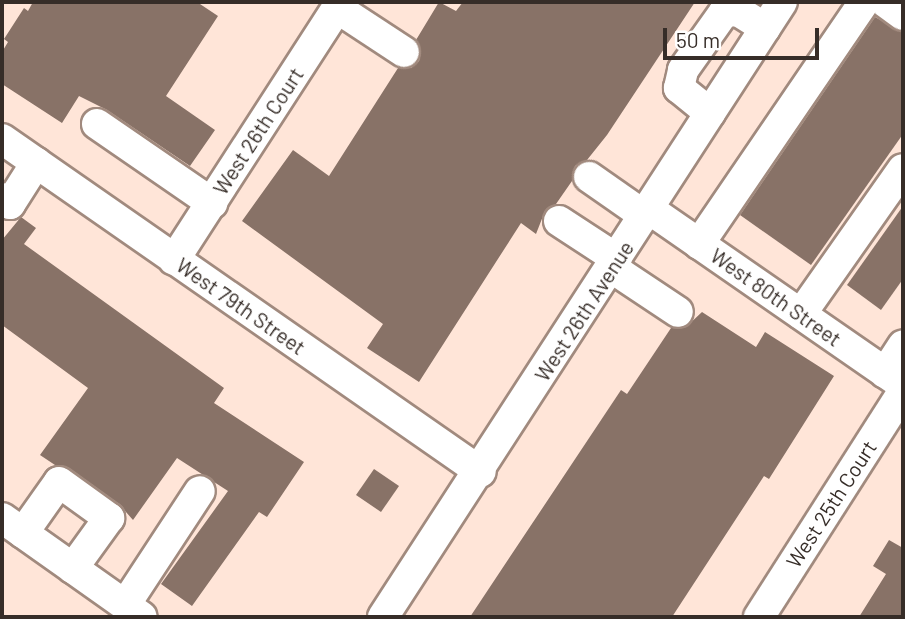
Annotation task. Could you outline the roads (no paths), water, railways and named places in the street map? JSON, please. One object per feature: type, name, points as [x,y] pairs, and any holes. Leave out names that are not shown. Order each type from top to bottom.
[{"type":"street","name":"West 26th Avenue","points":[[383,617],[481,472],[782,2]]},
{"type":"street","points":[[699,244],[864,2]]},
{"type":"street","points":[[885,2],[903,15]]},
{"type":"street","points":[[339,5],[404,52]]},
{"type":"street","name":"West 26th Court","points":[[174,260],[339,5]]},
{"type":"street","points":[[710,113],[679,88],[679,77],[690,59],[724,12],[738,11],[765,28]]},
{"type":"street","points":[[97,124],[212,203]]},
{"type":"street","name":"West 79th Street","points":[[2,139],[481,472]]},
{"type":"street","points":[[2,198],[10,204],[36,163]]},
{"type":"street","points":[[801,314],[903,169]]},
{"type":"street","name":"West 80th Street","points":[[589,177],[699,244],[897,383]]},
{"type":"street","points":[[559,221],[678,312]]},
{"type":"street","name":"West 25th Court","points":[[759,617],[897,383],[903,345]]},
{"type":"street","points":[[73,568],[108,518],[59,482],[12,526],[133,611],[200,491]]}]
